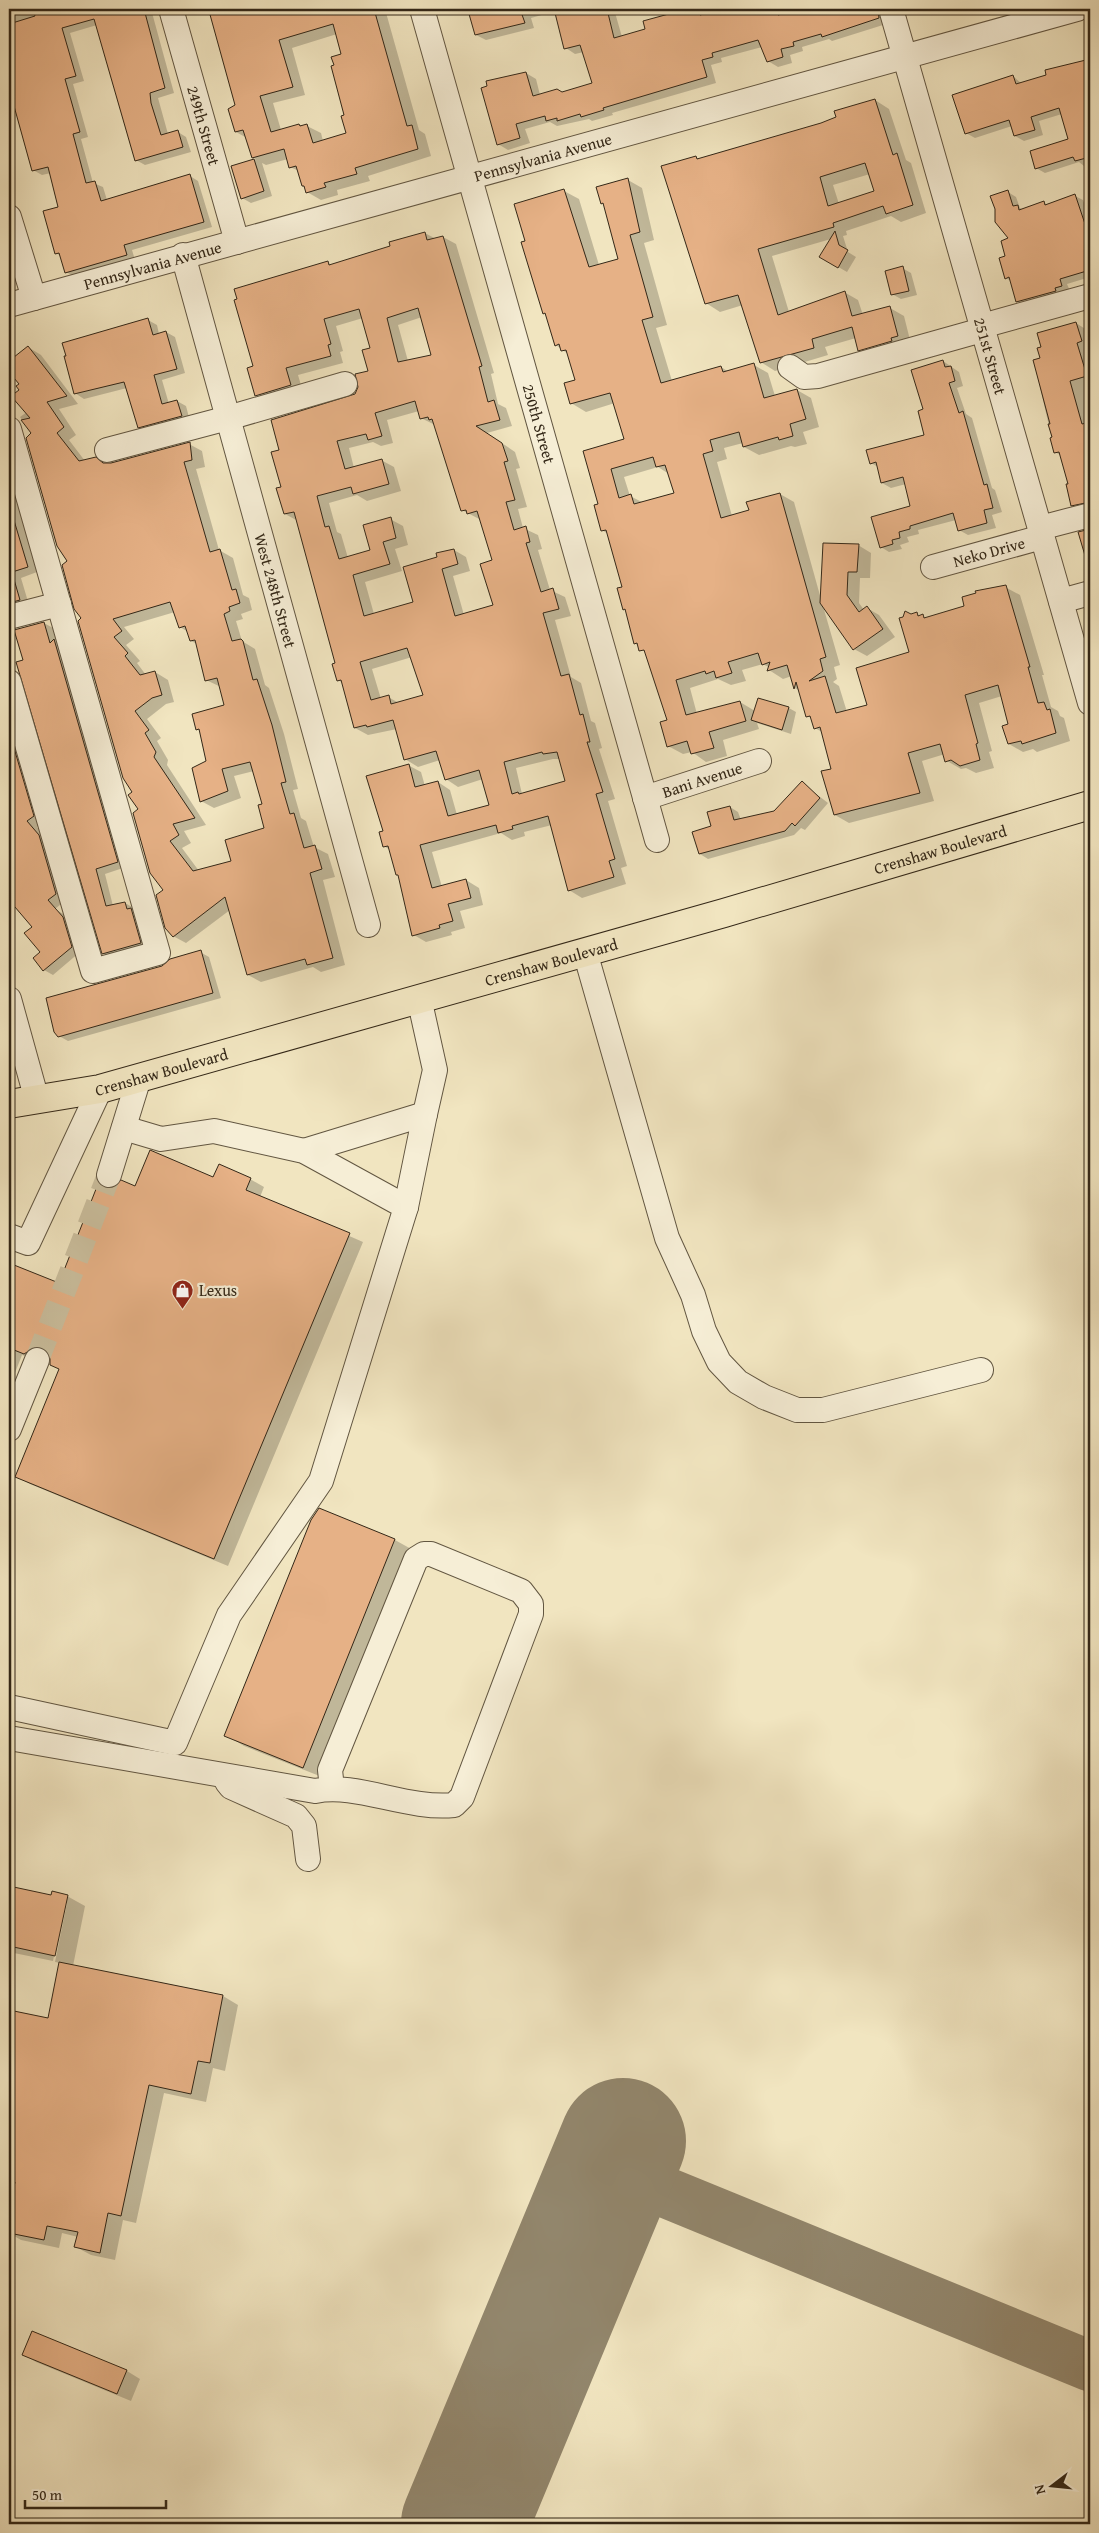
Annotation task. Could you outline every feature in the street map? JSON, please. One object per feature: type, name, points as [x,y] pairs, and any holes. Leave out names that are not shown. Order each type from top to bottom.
[{"type":"main road","name":"Crenshaw Boulevard","points":[[9,1104],[100,1088],[139,1078],[724,913],[1090,805]]},
{"type":"street","name":"249th Street","points":[[171,9],[237,242]]},
{"type":"street","name":"250th Street","points":[[422,9],[657,840]]},
{"type":"street","name":"251st Street","points":[[891,9],[1090,702]]},
{"type":"street","name":"Pennsylvania Avenue","points":[[9,305],[183,255],[237,242],[469,176],[1077,9]]},
{"type":"street","points":[[9,217],[34,298]]},
{"type":"street","name":"West 248th Street","points":[[183,255],[368,924]]},
{"type":"street","points":[[790,367],[804,377],[818,376],[1090,296]]},
{"type":"street","points":[[108,450],[345,384]]},
{"type":"street","points":[[9,429],[158,953],[93,971],[9,682]]},
{"type":"street","name":"Neko Drive","points":[[933,567],[1090,515]]},
{"type":"street","points":[[1061,601],[1090,593]]},
{"type":"street","points":[[9,617],[59,604]]},
{"type":"street","name":"Bani Avenue","points":[[645,798],[759,761]]},
{"type":"street","points":[[585,952],[666,1238],[693,1295],[704,1331],[719,1362],[745,1386],[764,1397],[797,1410],[824,1410],[981,1370]]},
{"type":"street","points":[[9,1707],[175,1743],[229,1614],[291,1528],[321,1481],[406,1206],[426,1114],[434,1070],[419,998]]},
{"type":"street","points":[[9,999],[37,1100]]},
{"type":"street","points":[[109,1175],[139,1078]]},
{"type":"street","points":[[9,1236],[28,1243],[100,1088]]},
{"type":"street","points":[[304,1151],[426,1114]]},
{"type":"street","points":[[124,1128],[161,1140],[214,1131],[304,1151],[406,1206]]},
{"type":"street","points":[[9,1429],[37,1360]]},
{"type":"street","points":[[9,1738],[315,1792],[332,1788],[411,1805],[454,1806],[462,1797],[531,1614],[531,1604],[521,1591],[431,1554],[424,1554],[416,1559],[330,1770],[332,1788]]},
{"type":"street","points":[[219,1775],[231,1787],[296,1816],[304,1826],[308,1859]]},
{"type":"building","points":[[33,9],[144,9],[165,88],[150,93],[151,103],[161,135],[178,130],[183,147],[135,161],[94,19],[62,28],[76,76],[65,79],[80,132],[73,134],[86,183],[95,181],[101,201],[190,174],[204,222],[124,245],[127,255],[65,273],[59,253],[55,254],[43,211],[58,207],[48,167],[32,171],[9,88],[9,24],[35,16]]},
{"type":"building","points":[[218,9],[374,9],[407,126],[412,125],[418,149],[355,168],[357,174],[324,183],[326,187],[306,193],[296,166],[289,168],[284,149],[252,158],[243,130],[235,132],[228,109],[235,105],[209,11]],"holes":[[[333,24],[341,54],[331,57],[334,65],[331,66],[344,115],[341,116],[346,133],[313,143],[307,124],[300,126],[299,124],[271,132],[260,96],[293,87],[279,40]]]},
{"type":"building","points":[[487,9],[520,9],[525,23],[475,35],[469,14]]},
{"type":"building","points":[[554,9],[607,9],[614,38],[645,29],[643,21],[676,12],[675,9],[699,9],[700,15],[723,9],[777,9],[778,15],[801,9],[878,9],[879,18],[822,37],[821,34],[793,42],[794,46],[781,49],[783,57],[767,62],[758,40],[712,53],[713,57],[702,60],[707,77],[603,108],[604,110],[581,117],[580,114],[557,121],[557,118],[546,121],[545,116],[516,124],[520,138],[497,145],[481,88],[487,86],[486,81],[526,72],[533,96],[557,89],[562,92],[592,83],[580,45],[564,49]]},
{"type":"building","points":[[1090,59],[1090,157],[1075,161],[1073,157],[1035,169],[1030,151],[1068,139],[1059,108],[1031,117],[1035,130],[1014,136],[1009,120],[965,134],[952,95],[1013,75],[1016,84],[1046,75],[1045,70]]},
{"type":"building","points":[[875,99],[893,155],[897,153],[913,205],[886,214],[883,206],[833,223],[834,227],[758,249],[778,315],[845,291],[852,316],[890,306],[898,336],[891,338],[892,341],[858,351],[852,327],[812,339],[814,348],[760,363],[738,295],[705,304],[661,166],[696,156],[697,159],[821,123],[836,117],[834,111]],"holes":[[[865,163],[874,191],[828,206],[820,177]]]},
{"type":"building","points":[[254,159],[264,191],[241,199],[231,166]]},
{"type":"building","points":[[628,178],[640,232],[630,235],[653,317],[642,320],[661,383],[721,366],[723,372],[754,363],[764,398],[797,389],[806,419],[790,424],[793,436],[779,440],[778,437],[743,447],[739,432],[710,440],[713,451],[703,454],[721,518],[749,510],[746,502],[780,493],[826,657],[820,659],[823,671],[809,681],[825,676],[836,713],[867,705],[856,668],[909,652],[899,618],[903,617],[905,611],[911,614],[917,612],[918,616],[923,614],[924,618],[964,606],[962,597],[976,593],[975,591],[1006,585],[1030,667],[1028,667],[1038,703],[1044,702],[1047,710],[1050,709],[1056,733],[1022,744],[1021,741],[1008,744],[1002,726],[1008,724],[998,685],[965,695],[978,743],[976,744],[980,760],[960,766],[951,760],[945,762],[940,744],[908,753],[920,793],[834,815],[821,771],[831,769],[820,727],[814,729],[810,716],[806,717],[796,682],[794,689],[787,665],[767,671],[770,662],[762,665],[758,653],[728,662],[732,673],[716,678],[714,671],[706,674],[705,671],[676,680],[686,715],[740,701],[746,721],[709,732],[714,748],[691,754],[687,741],[667,747],[660,722],[667,720],[644,650],[639,651],[637,643],[634,644],[625,609],[623,610],[617,588],[622,587],[606,530],[601,531],[594,505],[598,504],[583,451],[624,439],[610,393],[570,404],[564,383],[575,380],[566,350],[561,351],[559,344],[555,346],[545,313],[543,314],[521,242],[525,241],[514,204],[564,189],[589,267],[618,259],[603,203],[601,204],[596,187]],"holes":[[[653,457],[656,467],[665,465],[674,493],[634,504],[631,494],[619,498],[611,469]]]},
{"type":"building","points":[[1008,190],[1013,206],[1018,205],[1019,210],[1044,201],[1045,205],[1075,194],[1090,239],[1090,270],[1060,279],[1062,286],[1055,288],[1056,291],[1016,302],[1009,277],[1005,279],[999,258],[1005,256],[1001,241],[1008,238],[995,222],[995,209],[990,196]]},
{"type":"building","points":[[835,231],[839,245],[848,250],[838,268],[819,257]]},
{"type":"building","points":[[425,232],[427,240],[443,236],[482,366],[479,367],[488,402],[494,400],[500,420],[476,426],[502,443],[508,461],[504,462],[515,500],[506,502],[514,530],[526,526],[530,542],[526,543],[541,592],[553,588],[559,609],[543,613],[561,676],[569,674],[580,715],[583,714],[590,742],[587,742],[603,792],[596,794],[615,859],[609,861],[614,877],[568,891],[548,816],[512,826],[513,829],[498,833],[496,825],[420,845],[432,888],[466,879],[471,898],[448,904],[453,921],[439,925],[440,928],[412,936],[398,875],[396,875],[388,846],[383,847],[379,832],[383,831],[366,776],[409,764],[415,787],[438,781],[448,816],[489,805],[479,770],[445,780],[436,751],[404,760],[393,720],[367,727],[366,725],[354,728],[341,680],[337,681],[332,664],[335,663],[294,512],[284,514],[276,488],[281,487],[271,452],[279,450],[271,420],[355,394],[358,387],[355,374],[368,371],[362,350],[370,348],[359,309],[324,319],[331,344],[328,345],[331,356],[286,368],[291,385],[255,396],[247,368],[253,366],[234,300],[237,299],[234,289],[328,261],[329,265],[390,246],[389,242]],"holes":[[[418,308],[431,355],[398,362],[387,318]],[[415,401],[420,419],[428,417],[429,420],[432,419],[461,511],[466,510],[467,514],[477,511],[492,560],[480,564],[493,605],[455,616],[442,569],[458,564],[454,549],[436,553],[437,557],[403,567],[413,602],[364,616],[353,575],[390,564],[383,542],[396,538],[391,517],[363,525],[370,550],[339,559],[329,526],[325,527],[317,496],[351,487],[353,494],[389,484],[382,459],[345,469],[337,441],[366,434],[368,440],[382,436],[375,413]],[[407,648],[423,695],[391,704],[389,695],[371,700],[360,662]],[[542,752],[543,754],[557,752],[565,781],[519,794],[518,792],[512,794],[504,762]]]},
{"type":"building","points":[[903,266],[909,291],[891,295],[885,271]]},
{"type":"building","points":[[148,318],[153,335],[166,331],[177,369],[154,375],[162,404],[177,400],[182,416],[138,428],[124,382],[74,394],[62,343]]},
{"type":"building","points":[[1076,322],[1082,341],[1077,343],[1087,376],[1070,381],[1082,424],[1090,422],[1090,502],[1071,506],[1066,484],[1068,484],[1059,452],[1054,453],[1050,438],[1052,437],[1048,424],[1050,424],[1033,360],[1040,358],[1037,348],[1041,347],[1037,333]]},
{"type":"building","points":[[28,346],[67,396],[47,402],[64,427],[57,433],[79,461],[96,457],[103,463],[111,463],[190,442],[192,460],[184,462],[210,552],[220,549],[232,590],[236,589],[240,603],[229,607],[230,611],[224,614],[232,641],[241,639],[243,641],[253,680],[257,679],[272,725],[286,782],[281,783],[290,814],[294,813],[304,848],[315,845],[322,869],[310,873],[333,958],[307,965],[305,959],[247,975],[225,897],[173,937],[165,928],[156,895],[163,890],[150,873],[133,813],[138,809],[128,795],[132,792],[123,778],[78,621],[81,618],[74,609],[62,565],[67,561],[57,546],[26,438],[31,433],[21,420],[30,418],[11,396],[19,390],[16,386],[19,384],[9,372],[9,361]],"holes":[[[170,602],[179,628],[185,626],[190,641],[195,640],[205,681],[217,678],[224,705],[192,714],[196,730],[199,729],[206,761],[192,768],[200,802],[228,791],[222,769],[250,762],[262,804],[258,805],[264,828],[225,840],[231,861],[193,871],[170,841],[179,835],[173,824],[195,818],[154,757],[156,752],[145,733],[149,730],[135,711],[152,698],[162,695],[155,671],[140,675],[125,656],[128,653],[114,637],[122,631],[113,619]]]},
{"type":"building","points":[[943,360],[945,367],[951,366],[955,381],[949,383],[959,413],[963,411],[984,485],[987,484],[993,508],[984,510],[987,523],[958,531],[953,513],[910,526],[910,529],[899,532],[900,538],[892,540],[893,544],[880,548],[871,517],[910,506],[903,477],[881,483],[876,462],[870,464],[866,450],[924,435],[918,411],[923,409],[911,370]]},
{"type":"building","points":[[9,517],[13,517],[28,567],[9,573]]},
{"type":"building","points":[[1090,529],[1090,559],[1086,559],[1078,532]]},
{"type":"building","points":[[823,543],[859,544],[857,572],[848,572],[847,595],[859,612],[867,606],[883,629],[853,650],[820,603]]},
{"type":"building","points":[[13,576],[20,600],[9,603],[9,577]]},
{"type":"building","points":[[44,622],[50,643],[54,639],[118,862],[96,869],[106,906],[125,902],[127,909],[131,908],[141,943],[102,954],[16,662],[23,660],[14,630]]},
{"type":"building","points":[[758,698],[789,707],[782,730],[751,720]]},
{"type":"building","points":[[9,731],[34,816],[27,821],[39,835],[56,894],[48,900],[63,917],[72,947],[43,971],[33,958],[40,952],[24,933],[32,927],[9,900]]},
{"type":"building","points":[[802,781],[820,798],[795,826],[792,823],[785,831],[699,854],[692,832],[711,826],[707,812],[730,806],[734,820],[774,811]]},
{"type":"building","points":[[201,950],[213,993],[58,1037],[54,1032],[46,998],[162,966],[170,959]]},
{"type":"building","name":"Lexus","points":[[150,1150],[213,1177],[219,1164],[251,1178],[246,1190],[350,1233],[214,1559],[15,1477],[59,1369],[50,1365],[50,1358],[43,1348],[35,1347],[24,1354],[9,1348],[9,1263],[59,1283],[98,1184],[104,1188],[112,1188],[121,1180],[135,1186]]},
{"type":"building","points":[[319,1508],[395,1539],[303,1768],[224,1736],[311,1520]]},
{"type":"building","points":[[9,1886],[51,1895],[52,1891],[68,1895],[55,1956],[9,1946]]},
{"type":"building","points":[[59,1962],[223,1995],[210,2063],[198,2061],[191,2094],[149,2085],[121,2216],[108,2213],[100,2253],[74,2247],[78,2232],[47,2226],[44,2240],[9,2233],[9,2212],[15,2182],[9,2182],[9,2010],[48,2018]]},
{"type":"building","points":[[32,2331],[127,2370],[117,2394],[22,2355]]},
{"type":"taxiway","points":[[611,2170],[1090,2366]]},
{"type":"runway","points":[[464,2524],[623,2141]]},
{"type":"tunnel","points":[[37,1360],[109,1175]]},
{"type":"place","name":"Lexus","points":[[183,1309]]}]
